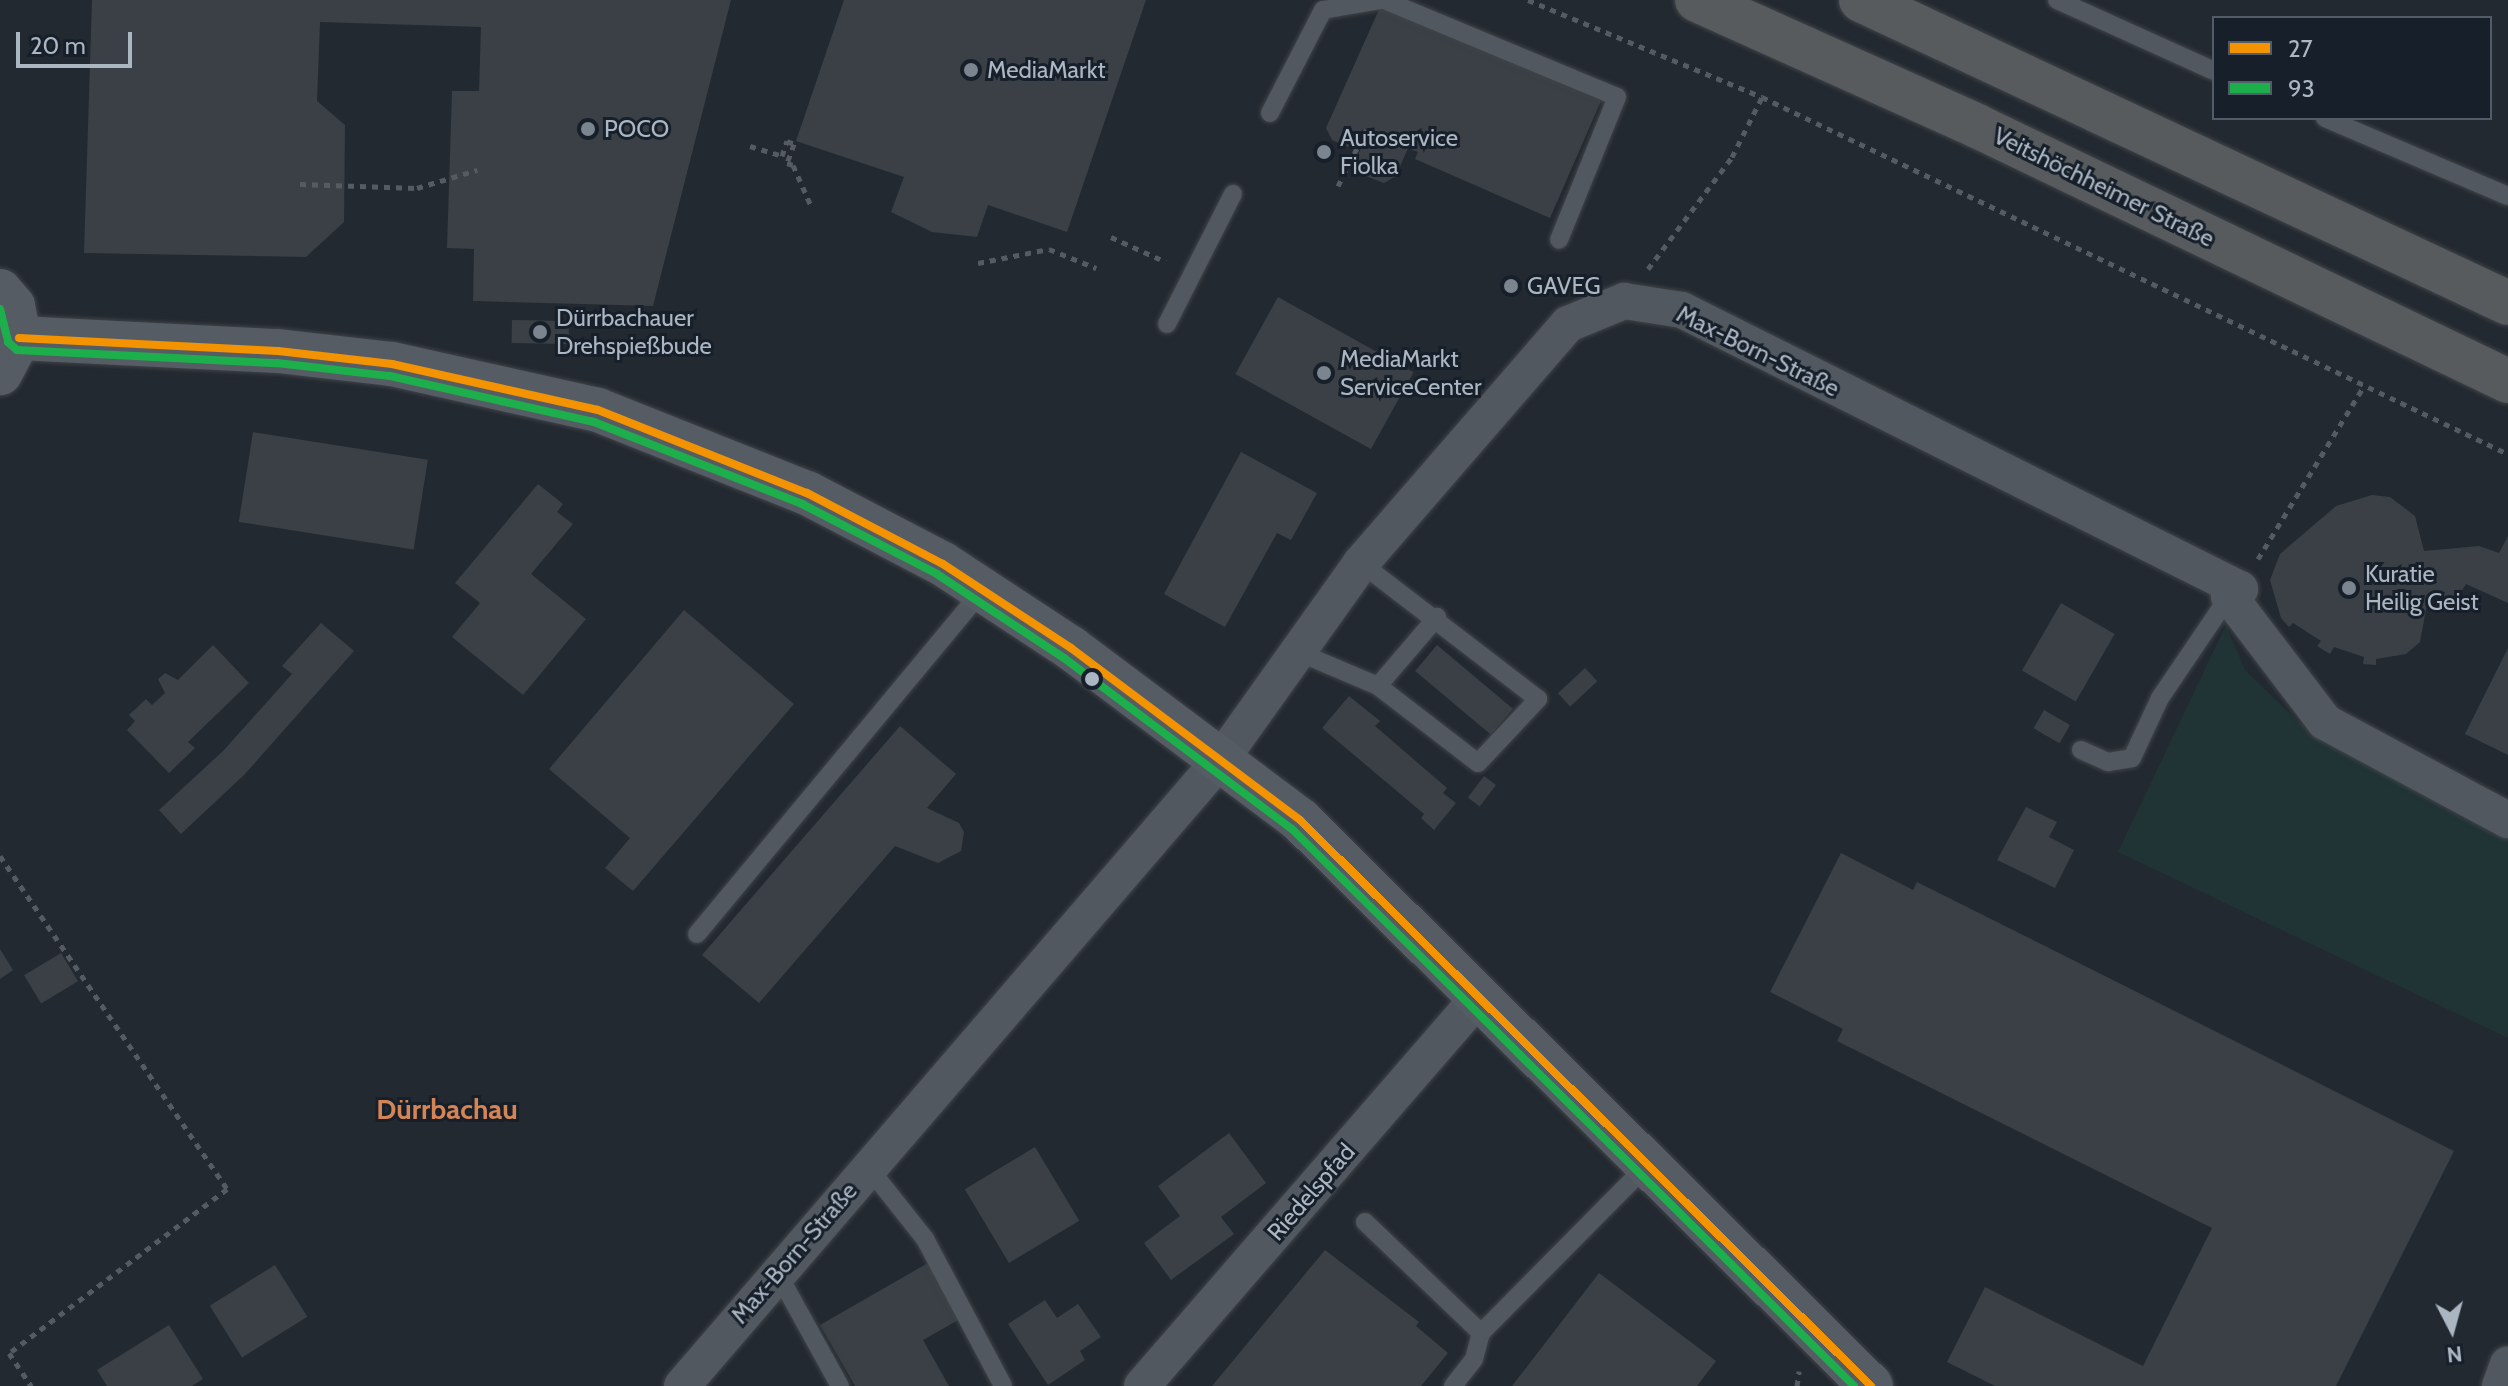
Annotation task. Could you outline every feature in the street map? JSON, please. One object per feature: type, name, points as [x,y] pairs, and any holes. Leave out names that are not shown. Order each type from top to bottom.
[{"type":"highway","name":"Veitshöchheimer Straße","points":[[1697,0],[1977,126],[2508,381]]},
{"type":"highway","points":[[1861,0],[2508,303]]},
{"type":"street","points":[[1,290],[16,313],[10,356],[278,351],[378,362],[598,410],[807,493],[983,590],[1222,758],[1300,820],[1871,1386]]},
{"type":"street","name":"Max-Born-Straße","points":[[682,1386],[1222,758],[1361,563],[1568,324],[1624,301],[1682,310],[2234,592],[2325,722],[2508,820]]},
{"type":"street","name":"Riedelspfad","points":[[1142,1386],[1479,997]]},
{"type":"street","points":[[2500,1386],[2508,1364]]},
{"type":"lane","points":[[1270,113],[1323,10],[1383,0],[1617,97],[1559,240]]},
{"type":"lane","points":[[2057,0],[2212,70]]},
{"type":"lane","points":[[2330,120],[2508,196]]},
{"type":"lane","points":[[1167,324],[1233,194]]},
{"type":"lane","points":[[1298,652],[1378,686],[1478,763],[1538,699],[1437,617],[1361,563]]},
{"type":"lane","points":[[697,934],[983,590]]},
{"type":"lane","points":[[2081,750],[2108,762],[2132,758],[2160,698],[2234,592]]},
{"type":"lane","points":[[1378,686],[1437,617]]},
{"type":"lane","points":[[1453,1386],[1474,1359],[1481,1333],[1648,1164]]},
{"type":"lane","points":[[868,1167],[925,1239],[1003,1386]]},
{"type":"lane","points":[[1365,1222],[1481,1333]]},
{"type":"lane","points":[[777,1272],[840,1386]]},
{"type":"path","points":[[1528,0],[1762,97],[2508,454]]},
{"type":"path","points":[[1624,301],[1732,157],[1762,97]]},
{"type":"path","points":[[1338,186],[1366,130]]},
{"type":"path","points":[[750,146],[782,156],[787,141],[794,144],[787,163],[793,165],[812,208]]},
{"type":"path","points":[[300,184],[417,188],[477,170]]},
{"type":"path","points":[[1111,237],[1164,261]]},
{"type":"path","points":[[978,263],[1049,249],[1096,268]]},
{"type":"path","points":[[2234,592],[2364,386]]},
{"type":"path","points":[[0,856],[227,1189],[9,1353],[31,1386]]},
{"type":"shaded area","points":[[2226,625],[2245,670],[2299,722],[2508,822],[2508,1038],[2118,852]]},
{"type":"building","name":"POCO","points":[[92,0],[731,0],[653,306],[473,301],[474,249],[447,248],[452,91],[479,91],[481,27],[320,22],[317,101],[345,125],[344,222],[306,257],[84,253]]},
{"type":"building","name":"MediaMarkt","points":[[844,0],[1146,0],[1067,232],[988,205],[977,237],[932,232],[891,212],[904,177],[796,141]]},
{"type":"building","points":[[1381,5],[1601,101],[1550,218],[1415,159],[1418,152],[1408,148],[1396,176],[1384,183],[1360,174],[1355,161],[1369,131],[1363,129],[1348,147],[1332,140],[1326,128]]},
{"type":"building","name":"MediaMarkt ServiceCenter","points":[[1278,297],[1414,372],[1371,449],[1235,374]]},
{"type":"building","name":"Dürrbachauer Drehspießbude","points":[[512,320],[569,321],[569,344],[512,343]]},
{"type":"building","points":[[253,432],[428,460],[414,550],[239,522]]},
{"type":"building","points":[[1241,452],[1317,493],[1291,540],[1277,533],[1225,627],[1164,594]]},
{"type":"building","points":[[538,484],[563,504],[557,512],[573,524],[531,574],[586,619],[523,695],[452,637],[480,603],[455,583]]},
{"type":"building","name":"Kuratie Heilig Geist","points":[[2372,495],[2390,497],[2415,516],[2424,551],[2479,546],[2499,553],[2508,536],[2508,603],[2466,584],[2457,598],[2428,599],[2420,642],[2406,654],[2376,659],[2376,665],[2363,664],[2364,657],[2334,647],[2330,654],[2317,646],[2321,641],[2293,623],[2289,627],[2281,618],[2270,580],[2280,554],[2336,506]]},
{"type":"building","points":[[2061,603],[2115,634],[2076,702],[2022,671]]},
{"type":"building","points":[[684,610],[794,704],[633,891],[605,868],[630,838],[549,769]]},
{"type":"building","points":[[321,623],[354,651],[245,774],[181,834],[159,810],[223,751],[292,674],[282,666]]},
{"type":"building","points":[[213,645],[249,683],[188,742],[195,748],[169,773],[127,730],[135,721],[129,715],[146,699],[152,705],[165,693],[158,679],[165,673],[178,680]]},
{"type":"building","points":[[1437,645],[1513,709],[1491,735],[1415,671]]},
{"type":"building","points":[[2508,648],[2508,755],[2465,734]]},
{"type":"building","points":[[1585,668],[1597,681],[1570,706],[1558,693]]},
{"type":"building","points":[[1349,696],[1380,721],[1375,726],[1447,788],[1443,793],[1456,803],[1434,830],[1421,818],[1424,814],[1322,728]]},
{"type":"building","points":[[2044,710],[2070,725],[2059,743],[2034,728]]},
{"type":"building","points":[[900,726],[956,774],[927,808],[959,823],[964,832],[961,851],[938,863],[895,846],[759,1003],[702,955]]},
{"type":"building","points":[[1484,776],[1496,785],[1480,807],[1468,798]]},
{"type":"building","points":[[2026,807],[2057,822],[2049,837],[2074,850],[2055,888],[1997,860]]},
{"type":"building","points":[[1841,853],[1913,890],[1917,882],[2454,1151],[2336,1386],[1995,1386],[1947,1362],[1985,1287],[2143,1366],[2212,1228],[1837,1041],[1843,1029],[1770,992]]},
{"type":"building","points":[[0,949],[13,970],[0,979]]},
{"type":"building","points":[[61,953],[78,981],[41,1003],[24,975]]},
{"type":"building","points":[[1229,1133],[1266,1183],[1221,1217],[1234,1234],[1171,1280],[1144,1243],[1180,1216],[1158,1186]]},
{"type":"building","points":[[1035,1147],[1079,1221],[1009,1263],[965,1189]]},
{"type":"building","points":[[1325,1250],[1419,1322],[1416,1326],[1448,1353],[1421,1386],[1212,1386]]},
{"type":"building","points":[[928,1263],[960,1319],[923,1340],[949,1386],[855,1386],[820,1325]]},
{"type":"building","points":[[275,1265],[307,1317],[242,1358],[210,1306]]},
{"type":"building","points":[[1599,1273],[1716,1361],[1697,1386],[1512,1386]]},
{"type":"building","points":[[1045,1300],[1057,1318],[1078,1304],[1101,1337],[1080,1351],[1085,1360],[1048,1385],[1008,1324]]},
{"type":"building","points":[[169,1325],[203,1379],[192,1386],[107,1386],[97,1370]]},
{"type":"transit line","name":"93","points":[[0,309],[8,342],[17,350],[277,363],[390,376],[594,422],[802,504],[937,574],[1064,658],[1292,829],[1854,1386]]},
{"type":"transit line","name":"27","points":[[19,338],[278,351],[392,364],[598,410],[807,493],[943,564],[1071,648],[1300,820],[1871,1386]]},
{"type":"place","name":"MediaMarkt","points":[[971,70]]},
{"type":"place","name":"POCO","points":[[588,129]]},
{"type":"place","name":"Autoservice Fiolka","points":[[1324,152]]},
{"type":"place","name":"GAVEG","points":[[1511,286]]},
{"type":"place","name":"Dürrbachauer Drehspießbude","points":[[540,332]]},
{"type":"place","name":"MediaMarkt ServiceCenter","points":[[1324,373]]},
{"type":"place","name":"Kuratie Heilig Geist","points":[[2349,588]]},
{"type":"district","name":"Dürrbachau","points":[[447,1109]]}]
